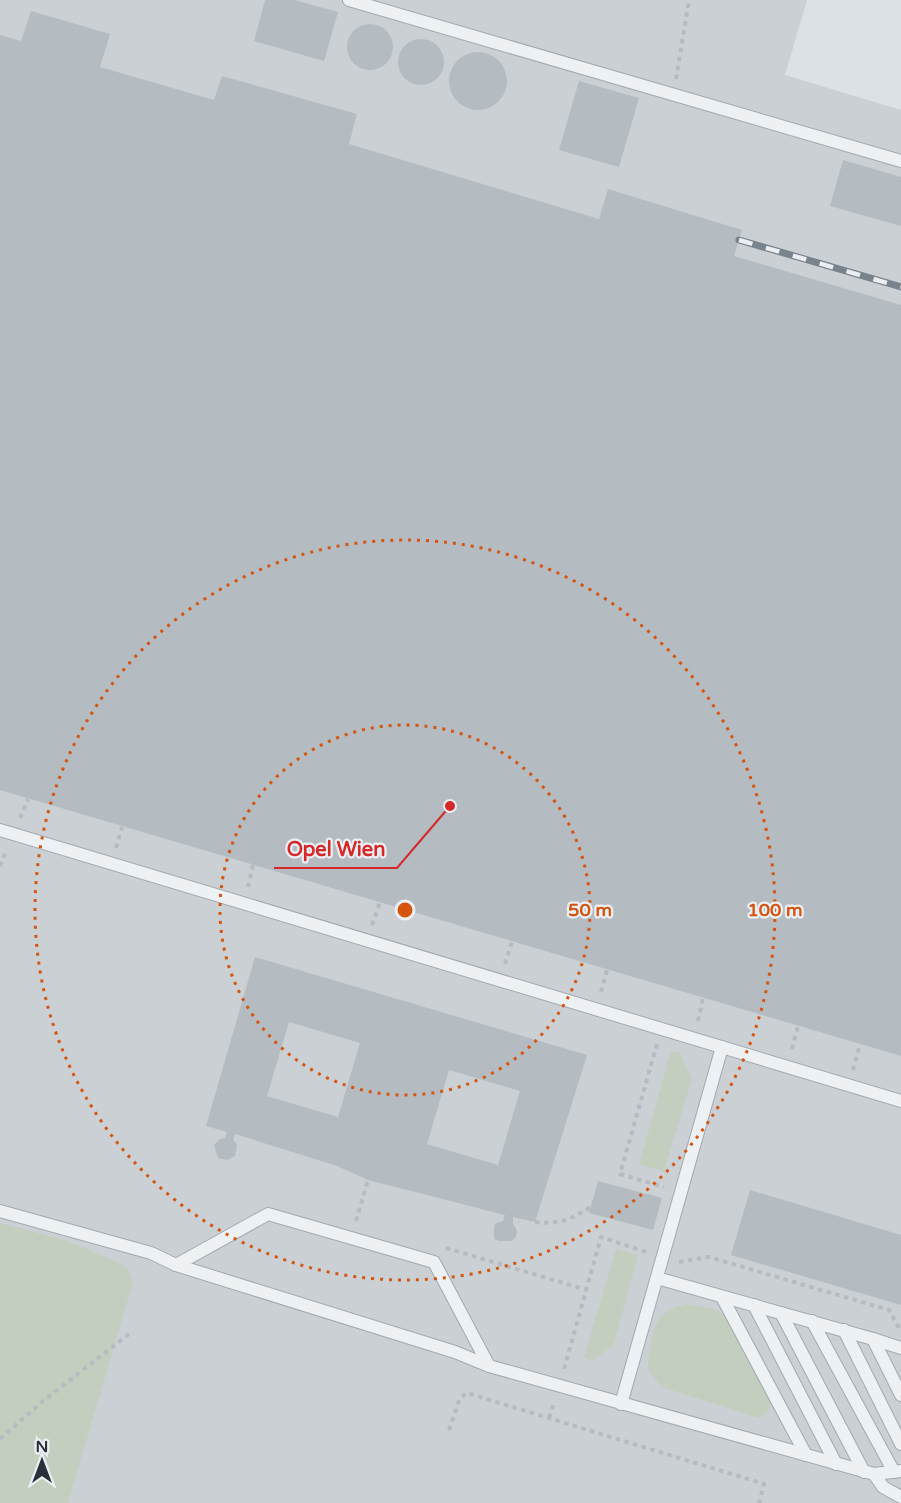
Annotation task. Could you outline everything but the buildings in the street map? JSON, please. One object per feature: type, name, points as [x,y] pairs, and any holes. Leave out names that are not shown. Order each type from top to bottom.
[{"type":"lane","points":[[349,0],[901,161]]},
{"type":"lane","points":[[0,830],[901,1101]]},
{"type":"lane","points":[[621,1404],[722,1047]]},
{"type":"lane","points":[[0,1211],[151,1253],[176,1265],[455,1352],[489,1366],[869,1473],[897,1472],[812,1321]]},
{"type":"lane","points":[[176,1265],[268,1214],[434,1262],[489,1366]]},
{"type":"lane","points":[[657,1278],[901,1348]]},
{"type":"lane","points":[[722,1297],[806,1455]]},
{"type":"lane","points":[[754,1305],[836,1464]]},
{"type":"lane","points":[[781,1313],[869,1473],[883,1487],[901,1497]]},
{"type":"lane","points":[[844,1330],[901,1444]]},
{"type":"lane","points":[[873,1339],[901,1395]]},
{"type":"path","points":[[673,94],[690,0]]},
{"type":"path","points":[[115,852],[122,826]]},
{"type":"path","points":[[247,890],[253,865]]},
{"type":"path","points":[[370,928],[380,902]]},
{"type":"path","points":[[504,968],[512,941]]},
{"type":"path","points":[[600,996],[608,970]]},
{"type":"path","points":[[697,1025],[703,998]]},
{"type":"path","points":[[791,1053],[798,1026]]},
{"type":"path","points":[[853,1071],[860,1044]]},
{"type":"path","points":[[366,1225],[355,1221],[368,1180]]},
{"type":"path","points":[[535,1222],[548,1224],[568,1221],[591,1207]]},
{"type":"path","points":[[443,1247],[586,1290]]},
{"type":"path","points":[[0,1440],[43,1401],[129,1334]]},
{"type":"path","points":[[449,1430],[460,1398],[467,1393],[764,1484],[759,1503]]},
{"type":"shaded area","points":[[0,0],[807,0],[785,75],[901,110],[901,1503],[0,1503]]},
{"type":"green space","points":[[671,1051],[679,1052],[692,1078],[664,1171],[639,1165]]},
{"type":"green space","points":[[0,1223],[68,1241],[119,1263],[128,1269],[133,1282],[68,1503],[0,1503]]},
{"type":"green space","points":[[616,1249],[638,1255],[614,1344],[592,1361],[584,1357]]},
{"type":"green space","points":[[688,1304],[717,1310],[727,1318],[771,1400],[768,1412],[764,1415],[758,1418],[662,1387],[653,1376],[648,1361],[656,1325],[664,1314],[678,1306]]},
{"type":"railway","points":[[739,240],[901,287]]},
{"type":"place","name":"Opel Wien","points":[[450,806]]}]
